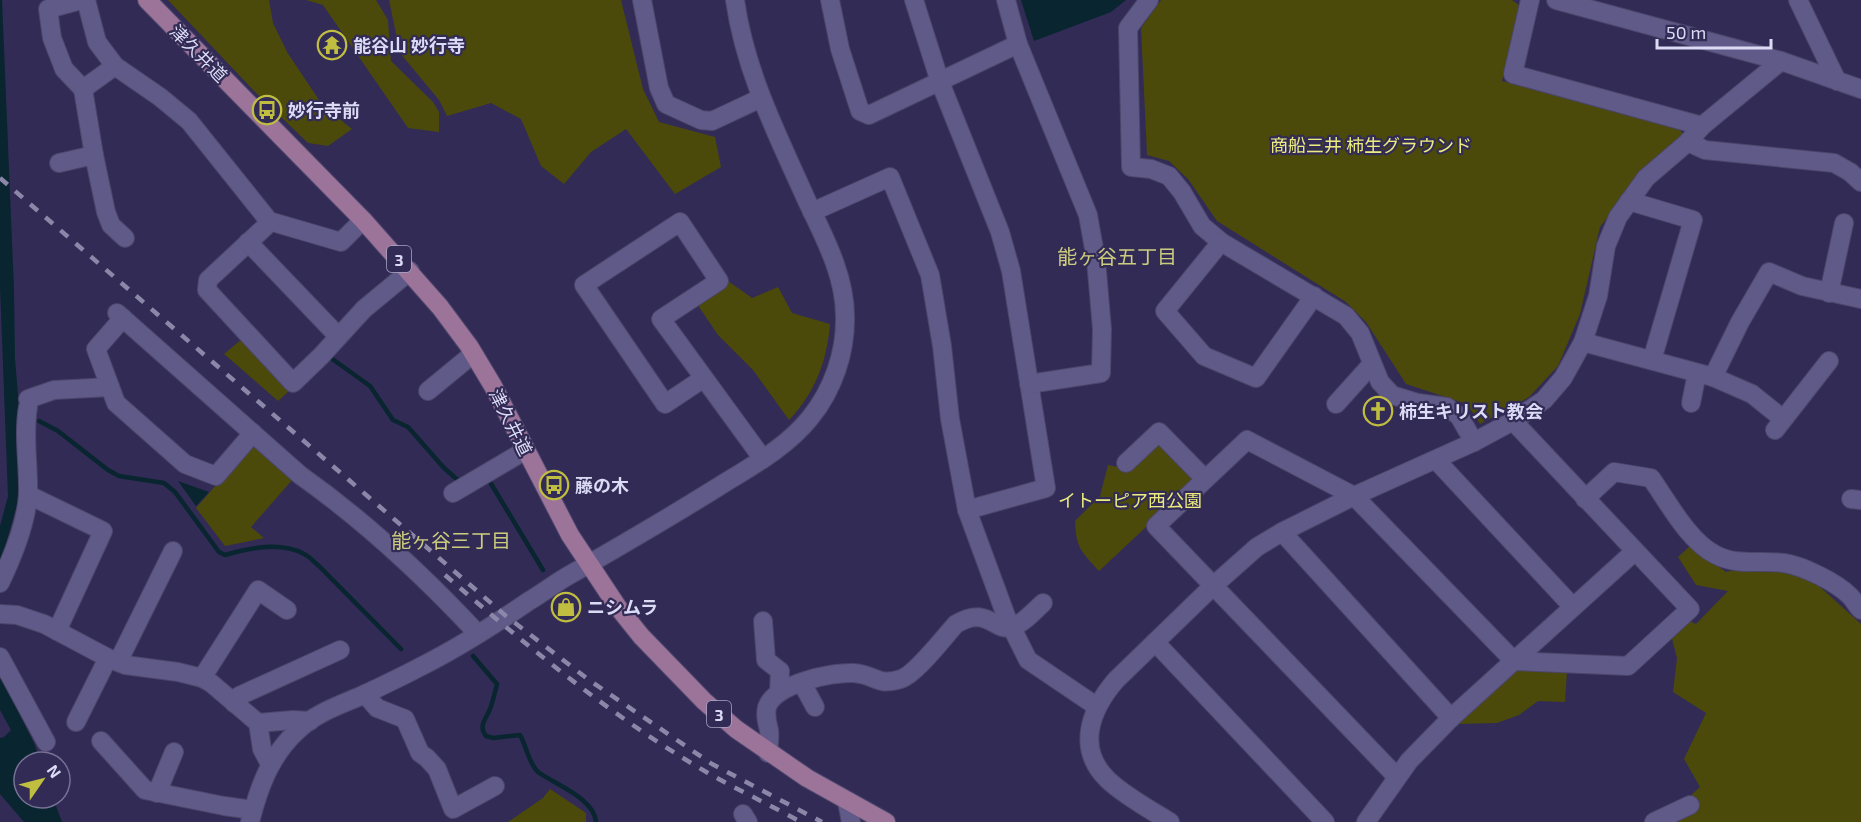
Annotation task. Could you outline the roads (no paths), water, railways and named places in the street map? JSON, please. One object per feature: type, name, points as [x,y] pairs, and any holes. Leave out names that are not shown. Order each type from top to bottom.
[{"type":"main road","name":"津久井道","points":[[147,0],[363,220],[440,307],[493,386],[570,535],[588,565],[617,606],[667,664],[704,701],[768,753],[848,802],[886,822]]},
{"type":"street","points":[[81,0],[48,9],[52,38],[64,69],[83,89],[106,212],[111,225],[125,238]]},
{"type":"street","points":[[86,0],[97,42],[115,66],[160,97],[189,121],[268,221],[341,242],[363,220]]},
{"type":"street","points":[[642,0],[655,71],[666,104],[701,120],[712,121],[761,98]]},
{"type":"street","points":[[101,741],[145,790],[252,816],[270,764],[298,729],[329,710],[442,656],[545,589],[672,516],[763,459],[792,438],[811,417],[824,398],[837,370],[844,342],[846,314],[841,285],[831,253],[761,98],[745,48],[735,0]]},
{"type":"street","points":[[830,0],[840,49],[861,112],[869,115],[1018,44]]},
{"type":"street","points":[[914,0],[940,82],[1000,232],[1011,271],[1046,488],[966,510]]},
{"type":"street","points":[[1006,0],[1018,44],[1088,215],[1096,260],[1102,329],[1101,373],[1029,384]]},
{"type":"street","points":[[1149,0],[1128,28],[1131,167],[1151,169],[1169,176],[1182,192],[1202,226],[1221,242],[1346,316],[1360,333],[1380,382],[1392,395],[1418,403],[1447,407],[1459,416],[1474,442]]},
{"type":"street","points":[[1530,0],[1513,74],[1702,126]]},
{"type":"street","points":[[1556,0],[1781,61],[1861,89]]},
{"type":"street","points":[[1798,0],[1837,81]]},
{"type":"street","points":[[1170,822],[1108,780],[1098,768],[1089,746],[1089,734],[1096,706],[1103,695],[1213,585],[1257,547],[1354,496],[1474,442],[1513,421],[1544,400],[1563,378],[1583,342],[1598,296],[1606,246],[1618,217],[1629,201],[1646,178],[1688,142],[1702,126],[1781,61]]},
{"type":"street","points":[[83,89],[115,66]]},
{"type":"street","points":[[1688,142],[1706,150],[1834,163],[1850,172],[1861,182]]},
{"type":"street","points":[[59,163],[94,155]]},
{"type":"street","points":[[812,212],[890,177],[930,275],[942,346],[950,419],[966,510],[1011,627],[1028,660],[1096,706]]},
{"type":"street","points":[[1629,201],[1693,220],[1652,360]]},
{"type":"street","points":[[268,221],[265,227],[208,280],[207,290],[293,383],[364,309],[410,271]]},
{"type":"street","points":[[704,378],[665,404],[584,285],[680,222],[719,281],[661,318],[763,459]]},
{"type":"street","points":[[1829,293],[1844,223]]},
{"type":"street","points":[[248,242],[338,336]]},
{"type":"street","points":[[1221,242],[1165,310],[1204,356],[1256,378],[1314,296]]},
{"type":"street","points":[[1691,404],[1705,375],[1769,272],[1829,293],[1861,299]]},
{"type":"street","points":[[253,433],[216,476],[184,464],[116,403],[96,349],[120,315],[253,433],[300,475],[332,497],[435,588],[478,634]]},
{"type":"street","points":[[1583,342],[1705,375],[1752,394],[1779,424],[1828,361]]},
{"type":"street","points":[[428,391],[473,354]]},
{"type":"street","points":[[1336,404],[1372,364]]},
{"type":"street","points":[[0,583],[21,530],[28,497],[26,421],[28,403],[54,390],[110,387]]},
{"type":"street","points":[[1397,777],[1156,526],[1247,440],[1354,496],[1514,661],[1628,666],[1690,609],[1513,421]]},
{"type":"street","points":[[1126,463],[1159,432],[1205,479]]},
{"type":"street","points":[[453,493],[526,450]]},
{"type":"street","points":[[1436,460],[1573,607]]},
{"type":"street","points":[[1585,499],[1614,472],[1651,478],[1698,543],[1716,555],[1735,562],[1785,563],[1834,583],[1850,596],[1861,610]]},
{"type":"street","points":[[28,497],[35,498],[103,531],[57,631]]},
{"type":"street","points":[[1282,532],[1451,718]]},
{"type":"street","points":[[76,722],[173,551]]},
{"type":"street","points":[[1366,822],[1409,761],[1451,718],[1634,552]]},
{"type":"street","points":[[202,678],[258,590],[274,592],[287,610]]},
{"type":"street","points":[[768,753],[769,731],[765,717],[768,705],[779,692],[827,675],[852,673],[867,675],[884,683],[904,678],[914,672],[964,619],[972,616],[983,617],[1011,627],[1043,603]]},
{"type":"street","points":[[0,614],[17,615],[44,624],[113,660],[187,673],[202,678],[258,723],[262,749],[270,764]]},
{"type":"street","points":[[763,621],[766,660],[780,671],[779,692]]},
{"type":"street","points":[[1155,642],[1325,822]]},
{"type":"street","points":[[234,703],[239,696],[340,650]]},
{"type":"street","points":[[0,657],[46,742]]},
{"type":"street","points":[[802,683],[815,707]]},
{"type":"street","points":[[365,694],[377,708],[405,719],[420,753],[437,770],[453,809],[495,786]]},
{"type":"street","points":[[258,723],[310,721]]},
{"type":"street","points":[[158,793],[174,752]]},
{"type":"street","points":[[848,802],[851,822]]},
{"type":"street","points":[[1654,822],[1690,806]]},
{"type":"water","points":[[0,0],[2,0],[15,359],[21,430],[20,495],[0,564],[0,526],[8,496],[0,286]]},
{"type":"water","points":[[1021,0],[1126,0],[1111,12],[1034,41]]},
{"type":"water","points":[[178,481],[209,492],[196,506]]},
{"type":"water","points":[[0,675],[36,750],[12,750],[12,808],[0,794],[0,738],[11,730],[0,710]]},
{"type":"water","points":[[14,810],[58,810],[62,822],[24,822]]},
{"type":"waterway","points":[[331,358],[370,386],[393,420],[408,427],[444,468],[461,481]]},
{"type":"waterway","points":[[39,421],[58,431],[119,476],[164,483],[175,492],[219,552],[225,555],[254,548],[275,547],[295,550],[306,555],[401,649]]},
{"type":"waterway","points":[[490,482],[543,570]]},
{"type":"waterway","points":[[473,656],[497,684],[483,726],[486,736],[493,738],[520,735],[535,769],[582,799],[594,813],[596,822]]},
{"type":"railway","points":[[0,178],[506,616],[589,680],[712,764],[822,822]]},
{"type":"railway","points":[[445,575],[539,654],[638,729],[708,773],[801,822]]},
{"type":"place","name":"能谷山 妙行寺","points":[[332,45]]},
{"type":"place","name":"妙行寺前","points":[[267,110]]},
{"type":"place","name":"柿生キリスト教会","points":[[1378,411]]},
{"type":"place","name":"藤の木","points":[[554,485]]},
{"type":"place","name":"ニシムラ","points":[[566,607]]},
{"type":"district","name":"能ヶ谷五丁目","points":[[1117,256]]},
{"type":"district","name":"能ヶ谷三丁目","points":[[451,540]]},
{"type":"park label","name":"商船三井 柿生グラウンド","points":[[1371,145]]},
{"type":"park label","name":"イトーピア西公園","points":[[1130,500]]}]
